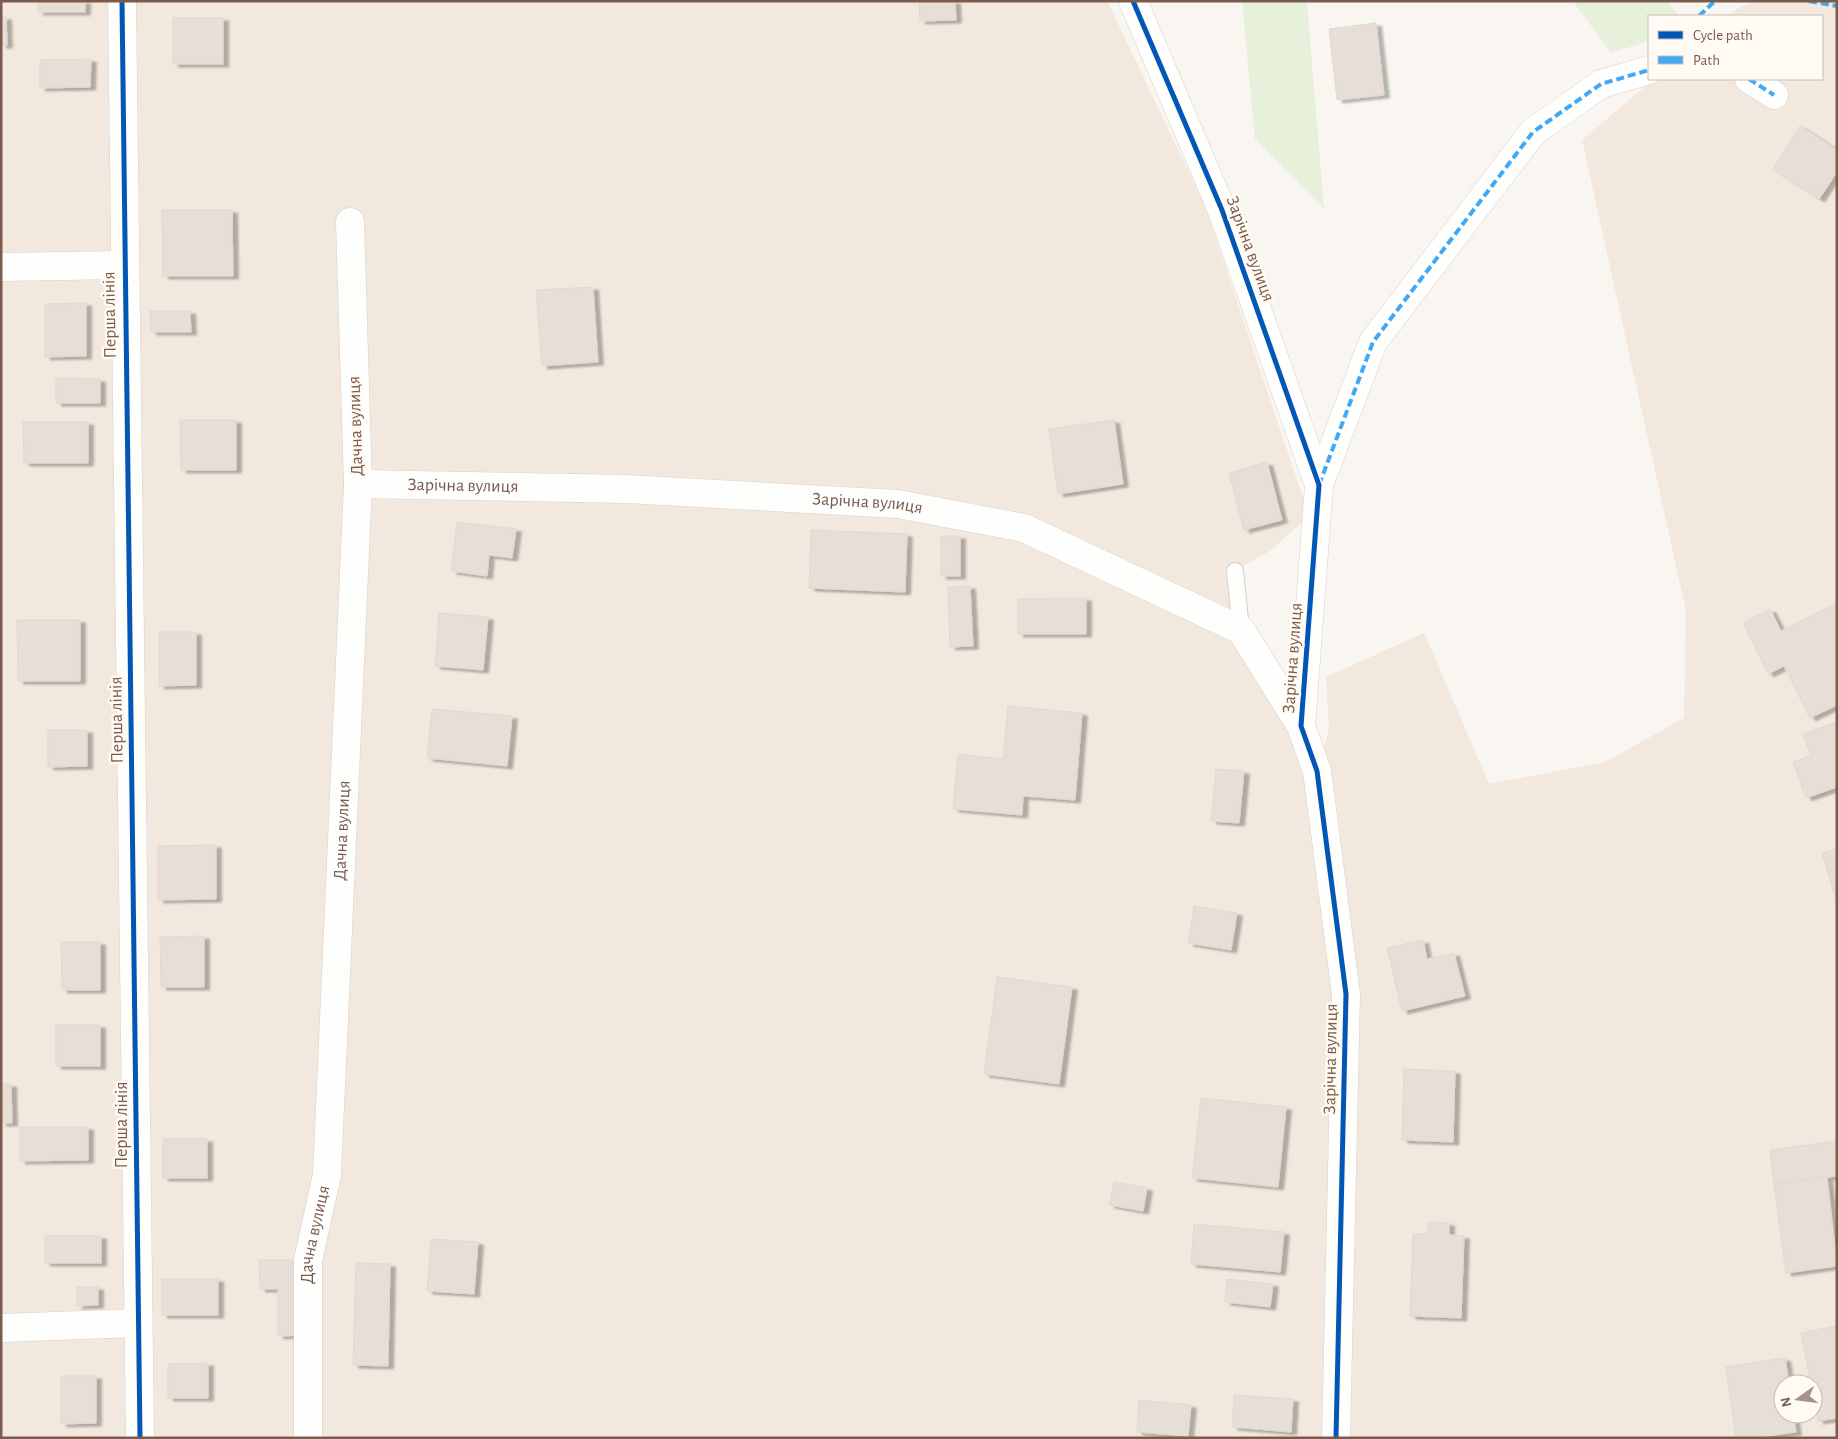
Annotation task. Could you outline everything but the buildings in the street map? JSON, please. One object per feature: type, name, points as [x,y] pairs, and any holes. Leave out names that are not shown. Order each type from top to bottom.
[{"type":"street","name":"Перша лінія","points":[[122,1],[123,265],[140,1438]]},
{"type":"street","name":"Зарічна вулиця","points":[[1133,1],[1222,210],[1319,485],[1301,726]]},
{"type":"street","points":[[1319,485],[1373,342],[1533,132],[1601,84],[1648,70]]},
{"type":"street","points":[[1751,80],[1774,95]]},
{"type":"street","name":"Дачна вулиця","points":[[308,1438],[308,1260],[327,1176],[358,484],[350,222]]},
{"type":"street","points":[[1,267],[123,265]]},
{"type":"street","name":"Зарічна вулиця","points":[[358,484],[627,489],[898,504],[1024,528],[1241,630],[1301,726],[1317,771],[1346,994],[1336,1438]]},
{"type":"street","points":[[1,1328],[137,1323]]},
{"type":"lane","points":[[1235,571],[1241,630]]},
{"type":"shaded area","points":[[1,1],[1107,1],[1205,206],[1309,516],[1270,551],[1235,571],[1241,630],[1318,770],[1329,729],[1326,677],[1424,633],[1489,784],[1605,762],[1684,718],[1686,611],[1582,140],[1653,80],[1823,80],[1823,15],[1729,15],[1741,6],[1759,1],[1837,1],[1837,1438],[1,1438]]},
{"type":"green space","points":[[1242,1],[1311,1],[1307,3],[1324,209],[1255,139]]},
{"type":"green space","points":[[1573,1],[1668,1],[1678,15],[1648,15],[1648,41],[1611,53]]},
{"type":"marked path","points":[[1700,15],[1715,1]]},
{"type":"marked path","points":[[1809,1],[1837,6]]},
{"type":"marked path","points":[[1319,485],[1373,342],[1533,132],[1601,84],[1648,70]]},
{"type":"marked path","points":[[1751,80],[1774,95]]},
{"type":"cycle path","points":[[122,1],[140,1438]]},
{"type":"cycle path","points":[[1133,1],[1222,210],[1319,485],[1301,726],[1317,771],[1346,994],[1336,1438]]}]
